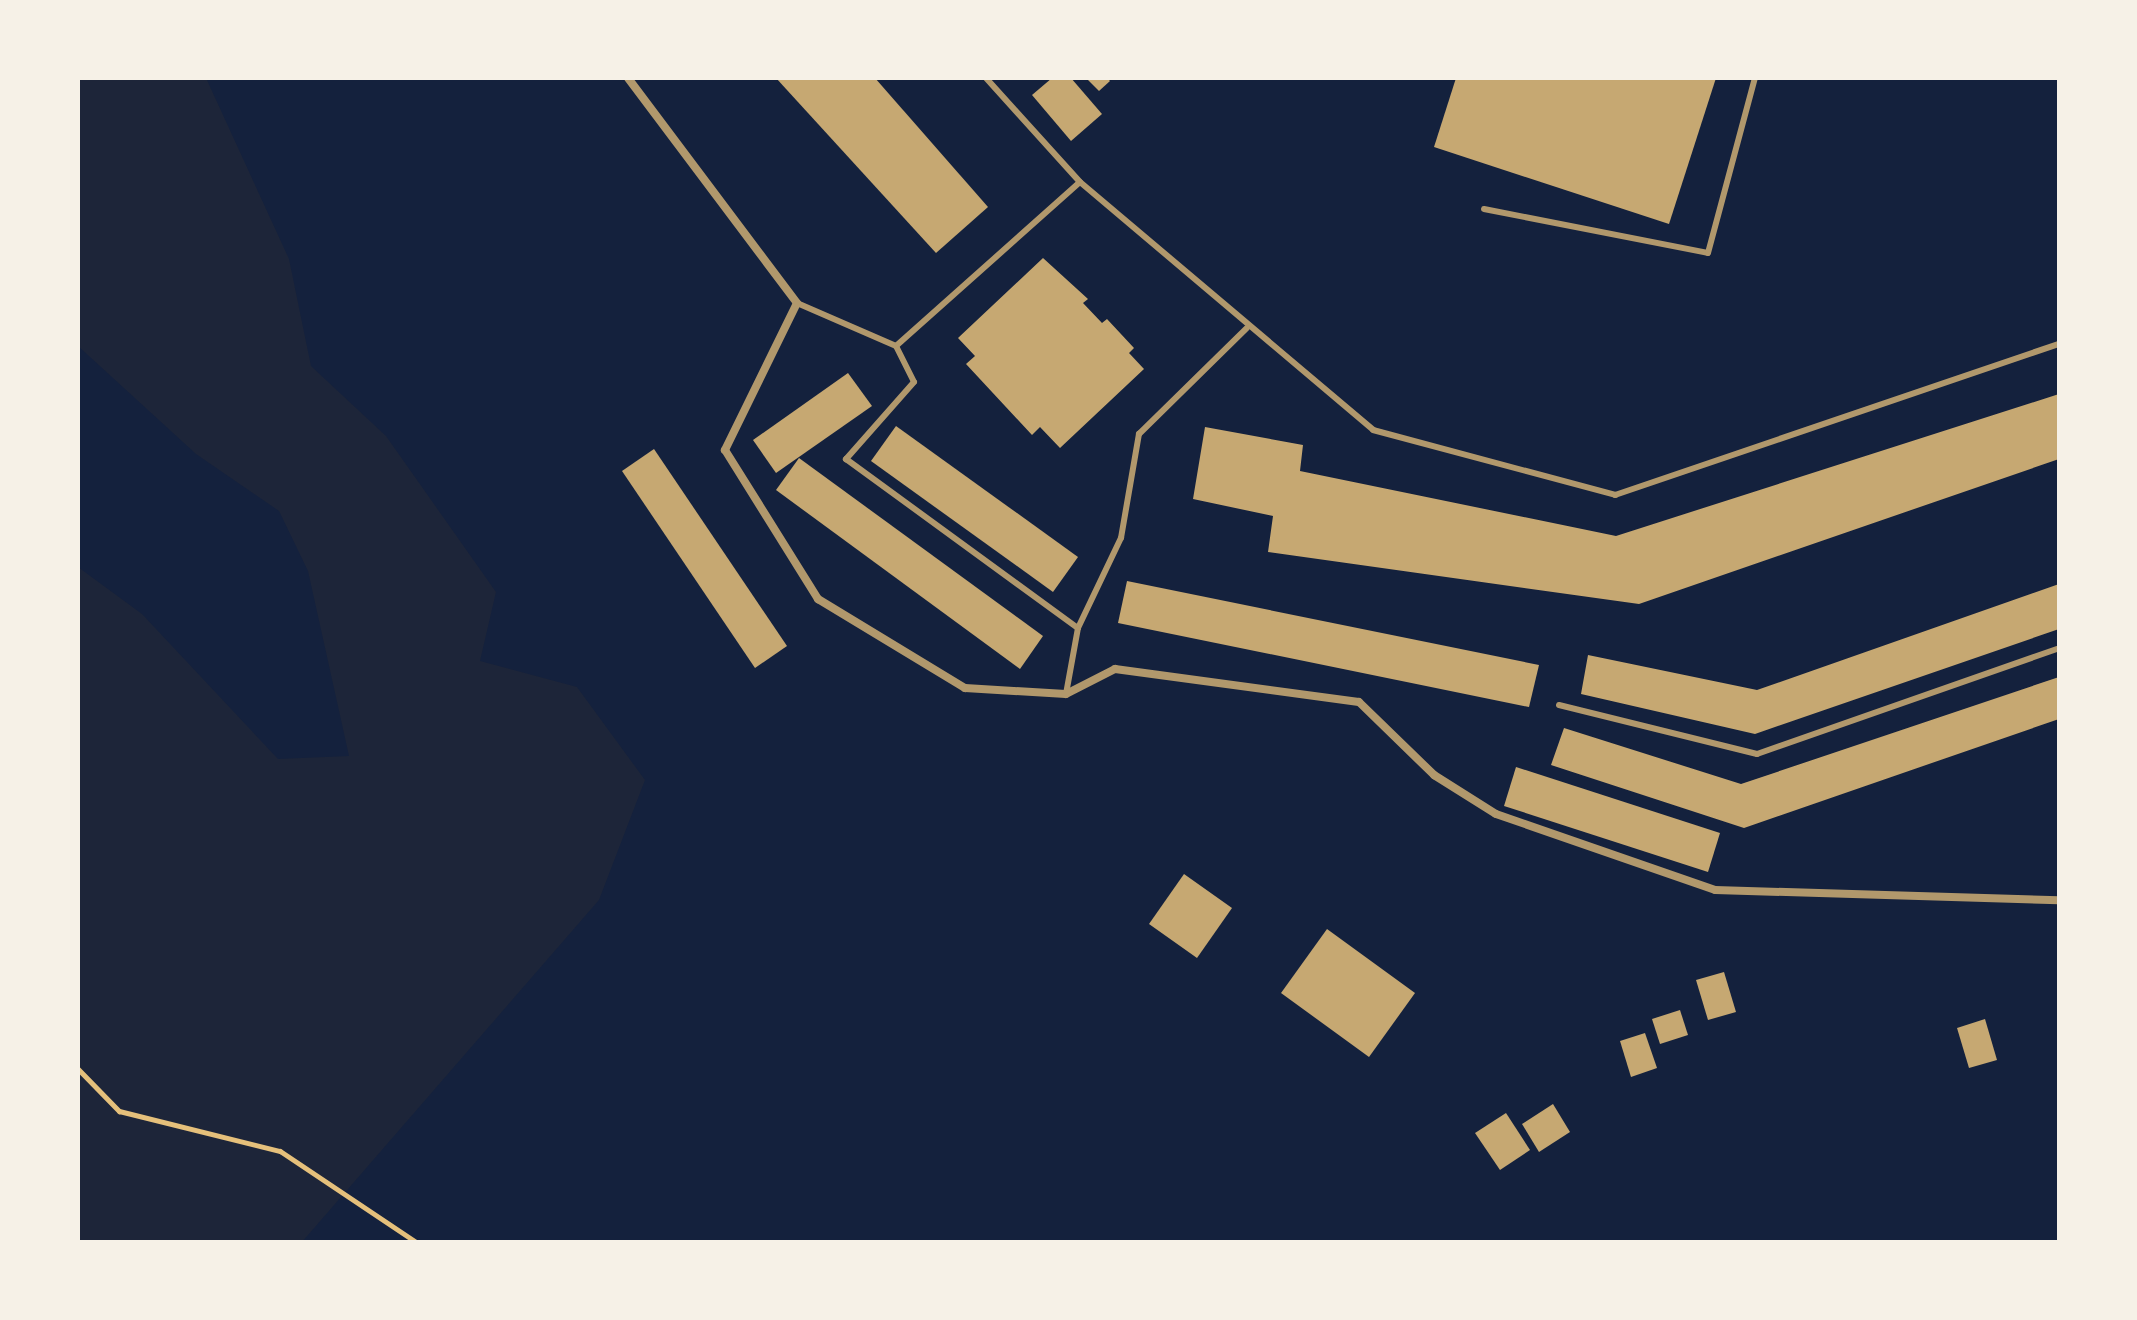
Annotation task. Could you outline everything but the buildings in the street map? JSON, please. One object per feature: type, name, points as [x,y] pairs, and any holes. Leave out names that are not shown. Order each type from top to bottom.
[{"type":"street","points":[[628,78],[797,303],[725,450],[818,599],[965,688],[1066,694],[1115,669],[1359,702],[1434,775],[1496,814],[1715,890],[2059,900]]},
{"type":"lane","points":[[986,78],[1080,182],[1247,328],[1373,430],[1615,495],[2059,344]]},
{"type":"lane","points":[[1484,209],[1708,253],[1755,78]]},
{"type":"lane","points":[[896,346],[1080,182]]},
{"type":"lane","points":[[797,303],[896,346],[914,382],[846,459],[1078,628]]},
{"type":"lane","points":[[1066,694],[1078,628],[1121,538],[1139,434],[1247,328]]},
{"type":"lane","points":[[1559,705],[1757,754],[2059,648]]},
{"type":"path","points":[[78,1069],[119,1111],[280,1151],[416,1242]]},
{"type":"shaded area","points":[[78,78],[206,78],[289,259],[311,366],[386,436],[496,592],[480,661],[577,687],[645,780],[599,900],[302,1242],[78,1242],[78,567],[142,614],[278,759],[349,756],[308,571],[279,511],[196,454],[78,346]]}]
